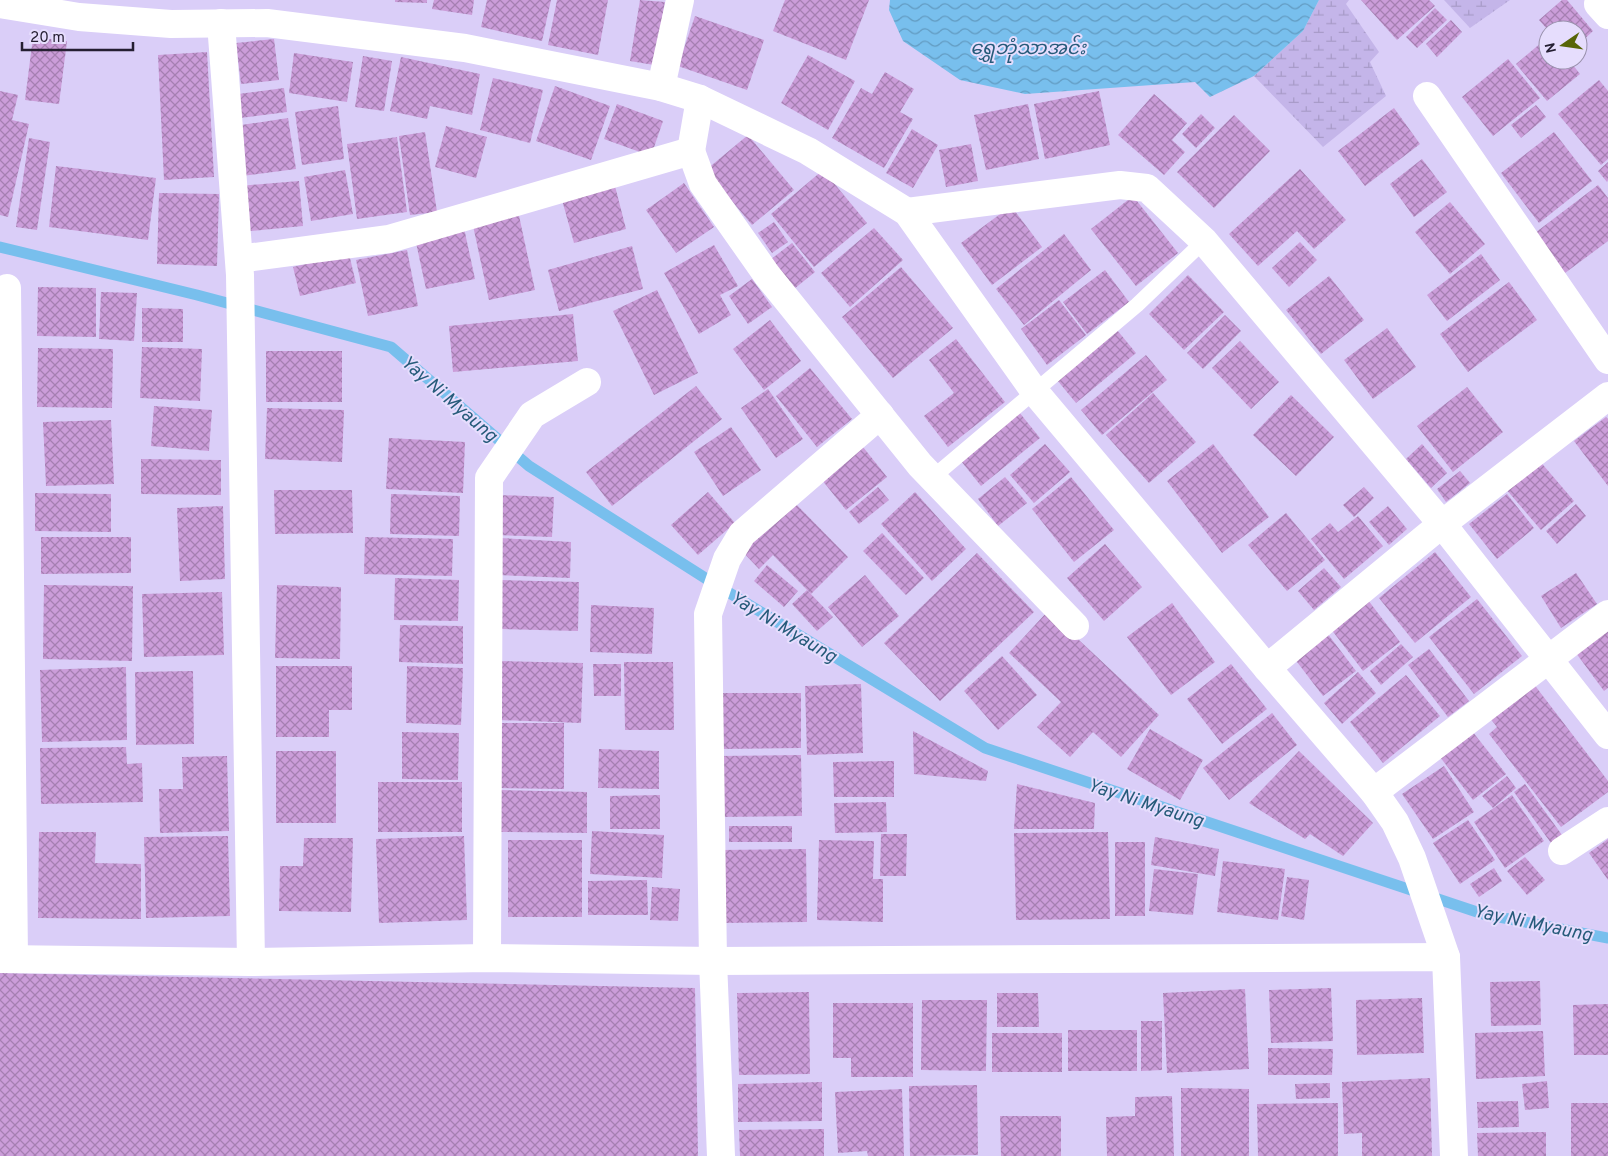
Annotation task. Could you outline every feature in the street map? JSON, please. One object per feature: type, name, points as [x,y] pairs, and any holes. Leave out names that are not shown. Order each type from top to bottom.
[{"type":"street","points":[[661,87],[680,0]]},
{"type":"street","points":[[0,4],[79,17],[172,24],[267,23],[465,48],[661,87],[700,99],[808,151],[907,212],[1035,392],[1374,792],[1395,822],[1412,858],[1446,957],[1454,1156]]},
{"type":"street","points":[[221,23],[239,267],[251,962]]},
{"type":"street","points":[[1427,96],[1608,360]]},
{"type":"street","points":[[700,99],[691,151],[704,184],[767,275],[920,465],[1075,626]]},
{"type":"street","points":[[239,267],[389,239],[691,151]]},
{"type":"street","points":[[907,212],[1120,185],[1147,188],[1204,240],[1442,524],[1608,735]]},
{"type":"street","points":[[7,288],[7,959],[251,962],[487,958],[713,961],[1446,957]]},
{"type":"street","points":[[487,958],[489,478],[532,415],[587,382]]},
{"type":"street","points":[[1267,668],[1442,524],[1608,396]]},
{"type":"street","points":[[721,1156],[713,961],[708,614],[727,559],[742,534],[880,415]]},
{"type":"street","points":[[1374,792],[1608,614]]},
{"type":"street","points":[[1562,851],[1608,821]]},
{"type":"lane","points":[[932,478],[1137,305],[1204,240]]},
{"type":"green space","points":[[1319,0],[1349,0],[1346,4],[1379,52],[1370,62],[1386,96],[1323,147],[1254,76],[1303,31]]},
{"type":"green space","points":[[1444,0],[1510,0],[1470,28]]},
{"type":"water","name":"ရွှေဘုံသာအင်း","points":[[890,0],[1319,0],[1303,31],[1254,76],[1210,97],[1195,82],[1025,94],[960,80],[903,41],[889,10]]},
{"type":"building","points":[[395,0],[427,0],[427,3],[395,2]]},
{"type":"building","points":[[434,0],[474,0],[472,15],[432,9]]},
{"type":"building","points":[[487,0],[551,0],[542,41],[481,27]]},
{"type":"building","points":[[557,0],[608,0],[598,55],[548,45]]},
{"type":"building","points":[[640,0],[665,2],[654,65],[630,61]]},
{"type":"building","points":[[785,0],[869,0],[846,60],[773,31]]},
{"type":"building","points":[[1361,0],[1429,0],[1435,6],[1397,40]]},
{"type":"building","points":[[1562,0],[1567,0],[1584,20],[1539,20]]},
{"type":"building","points":[[1435,8],[1447,20],[1417,48],[1406,37]]},
{"type":"building","points":[[695,16],[764,40],[747,90],[678,66]]},
{"type":"building","points":[[1451,20],[1462,32],[1437,57],[1426,44]]},
{"type":"building","points":[[1588,25],[1593,31],[1588,36]]},
{"type":"building","points":[[33,37],[67,41],[59,104],[25,100]]},
{"type":"building","points":[[274,39],[279,80],[241,84],[236,43]]},
{"type":"building","points":[[1538,45],[1538,70],[1577,70],[1580,74],[1547,101],[1516,64]]},
{"type":"building","points":[[207,52],[214,177],[164,180],[158,55]]},
{"type":"building","points":[[294,53],[353,62],[347,102],[289,93]]},
{"type":"building","points":[[808,55],[855,81],[828,130],[781,103]]},
{"type":"building","points":[[363,56],[392,61],[384,111],[355,107]]},
{"type":"building","points":[[401,57],[480,74],[472,115],[430,106],[427,119],[390,111]]},
{"type":"building","points":[[1508,59],[1540,98],[1493,136],[1462,97]]},
{"type":"building","points":[[885,72],[914,89],[900,112],[913,119],[884,168],[832,138],[861,88],[872,94]]},
{"type":"building","points":[[493,78],[543,90],[530,143],[480,130]]},
{"type":"building","points":[[1599,80],[1608,91],[1608,159],[1601,165],[1558,114]]},
{"type":"building","points":[[555,86],[610,106],[591,160],[536,141]]},
{"type":"building","points":[[284,88],[287,112],[233,119],[230,95]]},
{"type":"building","points":[[0,91],[18,95],[12,120],[29,124],[8,217],[0,215]]},
{"type":"building","points":[[1099,91],[1110,145],[1045,159],[1034,104]]},
{"type":"building","points":[[1154,94],[1187,123],[1172,140],[1185,152],[1164,175],[1118,135]]},
{"type":"building","points":[[617,104],[663,121],[651,156],[604,139]]},
{"type":"building","points":[[1028,104],[1039,159],[986,170],[974,115]]},
{"type":"building","points":[[1536,105],[1546,117],[1521,138],[1511,125]]},
{"type":"building","points":[[338,106],[344,159],[302,165],[295,112]]},
{"type":"building","points":[[1394,108],[1420,144],[1365,186],[1338,151]]},
{"type":"building","points":[[1201,114],[1215,128],[1196,148],[1182,134]]},
{"type":"building","points":[[1234,115],[1270,151],[1214,208],[1177,172]]},
{"type":"building","points":[[288,118],[296,169],[242,176],[235,126]]},
{"type":"building","points":[[446,126],[487,137],[476,178],[435,167]]},
{"type":"building","points":[[912,129],[938,145],[913,188],[886,173]]},
{"type":"building","points":[[425,132],[437,212],[410,215],[399,136]]},
{"type":"building","points":[[1554,132],[1592,181],[1539,223],[1501,173]]},
{"type":"building","points":[[748,135],[794,190],[752,225],[706,170]]},
{"type":"building","points":[[397,137],[407,212],[357,219],[347,144]]},
{"type":"building","points":[[29,138],[50,142],[37,230],[16,227]]},
{"type":"building","points":[[971,144],[978,181],[946,187],[939,150]]},
{"type":"building","points":[[1422,159],[1447,192],[1414,217],[1390,184]]},
{"type":"building","points":[[1608,162],[1608,180],[1607,182],[1598,171]]},
{"type":"building","points":[[56,166],[156,178],[148,240],[49,227]]},
{"type":"building","points":[[1300,169],[1346,220],[1314,249],[1297,231],[1258,266],[1229,234]]},
{"type":"building","points":[[345,170],[353,214],[311,221],[304,177]]},
{"type":"building","points":[[823,170],[867,223],[814,267],[771,214]]},
{"type":"building","points":[[299,181],[303,226],[242,232],[239,186]]},
{"type":"building","points":[[684,183],[714,227],[676,253],[646,210]]},
{"type":"building","points":[[1598,185],[1608,198],[1608,241],[1561,276],[1531,236]]},
{"type":"building","points":[[615,186],[626,229],[574,243],[562,200]]},
{"type":"building","points":[[159,193],[219,194],[217,266],[157,264]]},
{"type":"building","points":[[1133,196],[1178,253],[1136,286],[1091,229]]},
{"type":"building","points":[[1450,202],[1485,244],[1450,274],[1415,232]]},
{"type":"building","points":[[1011,206],[1042,247],[992,285],[961,243]]},
{"type":"building","points":[[518,211],[535,290],[489,300],[472,221]]},
{"type":"building","points":[[774,222],[788,242],[772,253],[758,233]]},
{"type":"building","points":[[464,228],[475,279],[426,289],[415,238]]},
{"type":"building","points":[[874,228],[903,260],[850,307],[821,273]]},
{"type":"building","points":[[1064,234],[1091,270],[1024,325],[996,289]]},
{"type":"building","points":[[1300,242],[1317,260],[1289,287],[1272,268]]},
{"type":"building","points":[[792,243],[815,272],[794,289],[770,260]]},
{"type":"building","points":[[714,245],[738,286],[720,295],[731,315],[699,334],[664,273]]},
{"type":"building","points":[[632,246],[643,289],[559,311],[548,270]]},
{"type":"building","points":[[407,250],[418,306],[368,316],[356,260]]},
{"type":"building","points":[[349,254],[356,283],[300,296],[293,267]]},
{"type":"building","points":[[1481,254],[1500,280],[1447,321],[1427,295]]},
{"type":"building","points":[[901,267],[953,328],[893,378],[842,317]]},
{"type":"building","points":[[1105,270],[1129,302],[1087,334],[1063,302]]},
{"type":"building","points":[[1188,275],[1224,312],[1184,350],[1149,314]]},
{"type":"building","points":[[1329,276],[1364,320],[1321,354],[1286,310]]},
{"type":"building","points":[[752,279],[772,307],[748,324],[729,296]]},
{"type":"building","points":[[1509,282],[1537,320],[1468,372],[1440,334]]},
{"type":"building","points":[[38,287],[96,288],[96,337],[37,336]]},
{"type":"building","points":[[657,290],[698,373],[654,395],[613,311]]},
{"type":"building","points":[[101,292],[137,293],[134,341],[99,339]]},
{"type":"building","points":[[1059,300],[1086,335],[1047,365],[1021,329]]},
{"type":"building","points":[[142,308],[183,309],[183,342],[142,342]]},
{"type":"building","points":[[573,314],[578,361],[453,372],[449,326]]},
{"type":"building","points":[[1225,315],[1241,331],[1203,369],[1187,353]]},
{"type":"building","points":[[770,320],[801,361],[764,390],[733,349]]},
{"type":"building","points":[[1387,328],[1416,367],[1373,399],[1344,360]]},
{"type":"building","points":[[1117,330],[1136,353],[1076,403],[1057,380]]},
{"type":"building","points":[[956,339],[1005,402],[948,447],[924,416],[954,393],[929,360]]},
{"type":"building","points":[[1240,341],[1279,382],[1251,409],[1212,368]]},
{"type":"building","points":[[142,347],[202,349],[200,401],[140,398]]},
{"type":"building","points":[[38,348],[113,349],[112,408],[37,407]]},
{"type":"building","points":[[266,351],[342,351],[342,402],[266,402]]},
{"type":"building","points":[[1146,355],[1167,380],[1102,435],[1081,410]]},
{"type":"building","points":[[810,368],[852,419],[817,447],[776,396]]},
{"type":"building","points":[[696,386],[722,419],[612,506],[586,472]]},
{"type":"building","points":[[1467,387],[1503,432],[1453,472],[1417,426]]},
{"type":"building","points":[[768,389],[803,439],[776,458],[741,408]]},
{"type":"building","points":[[1153,393],[1196,442],[1149,483],[1106,435]]},
{"type":"building","points":[[1291,395],[1334,437],[1296,476],[1253,435]]},
{"type":"building","points":[[154,406],[212,410],[209,451],[151,446]]},
{"type":"building","points":[[267,408],[344,410],[342,462],[265,459]]},
{"type":"building","points":[[1019,412],[1040,438],[981,486],[961,461]]},
{"type":"building","points":[[1606,417],[1608,419],[1608,486],[1574,441]]},
{"type":"building","points":[[111,420],[114,484],[46,486],[43,422]]},
{"type":"building","points":[[731,427],[761,470],[723,496],[694,452]]},
{"type":"building","points":[[389,438],[465,442],[463,493],[386,489]]},
{"type":"building","points":[[859,442],[887,477],[846,510],[818,475]]},
{"type":"building","points":[[1045,444],[1070,472],[1034,503],[1010,475]]},
{"type":"building","points":[[1213,444],[1269,517],[1222,553],[1167,481]]},
{"type":"building","points":[[1422,444],[1447,473],[1431,488],[1406,459]]},
{"type":"building","points":[[141,459],[221,460],[221,495],[141,494]]},
{"type":"building","points":[[1538,459],[1574,501],[1541,530],[1505,488]]},
{"type":"building","points":[[1460,471],[1470,483],[1446,502],[1437,489]]},
{"type":"building","points":[[1005,477],[1027,503],[998,526],[978,499]]},
{"type":"building","points":[[1071,477],[1114,530],[1074,562],[1032,509]]},
{"type":"building","points":[[878,487],[889,500],[859,524],[849,512]]},
{"type":"building","points":[[1364,487],[1374,498],[1354,517],[1343,505]]},
{"type":"building","points":[[274,490],[352,490],[353,533],[275,534]]},
{"type":"building","points":[[708,492],[735,523],[698,555],[671,525]]},
{"type":"building","points":[[915,492],[966,549],[932,581],[881,524]]},
{"type":"building","points":[[35,493],[111,494],[111,532],[35,531]]},
{"type":"building","points":[[391,494],[460,496],[459,536],[390,534]]},
{"type":"building","points":[[1507,494],[1534,528],[1497,559],[1469,524]]},
{"type":"building","points":[[498,495],[554,497],[552,537],[497,535]]},
{"type":"building","points":[[790,498],[848,557],[811,594],[773,555],[759,569],[739,548]]},
{"type":"building","points":[[1576,504],[1586,516],[1557,544],[1546,531]]},
{"type":"building","points":[[223,506],[225,579],[180,581],[177,508]]},
{"type":"building","points":[[1388,506],[1407,529],[1389,545],[1369,522]]},
{"type":"building","points":[[1286,513],[1325,560],[1287,591],[1248,545]]},
{"type":"building","points":[[1358,516],[1383,546],[1344,579],[1311,539],[1330,523],[1338,532]]},
{"type":"building","points":[[882,533],[924,578],[906,595],[863,551]]},
{"type":"building","points":[[41,537],[131,537],[131,573],[41,574]]},
{"type":"building","points":[[365,537],[453,539],[452,576],[364,574]]},
{"type":"building","points":[[499,538],[571,542],[570,578],[498,575]]},
{"type":"building","points":[[1105,544],[1142,587],[1104,621],[1067,578]]},
{"type":"building","points":[[1435,552],[1471,597],[1415,643],[1379,598]]},
{"type":"building","points":[[977,553],[1034,612],[940,701],[884,643]]},
{"type":"building","points":[[767,565],[798,591],[784,607],[754,581]]},
{"type":"building","points":[[1324,568],[1341,587],[1314,610],[1298,591]]},
{"type":"building","points":[[1576,573],[1597,604],[1561,628],[1541,596]]},
{"type":"building","points":[[865,575],[899,616],[862,647],[828,607]]},
{"type":"building","points":[[395,578],[459,580],[458,621],[394,620]]},
{"type":"building","points":[[501,580],[579,582],[578,631],[500,629]]},
{"type":"building","points":[[44,585],[133,586],[132,661],[43,659]]},
{"type":"building","points":[[277,585],[341,587],[340,659],[275,658]]},
{"type":"building","points":[[807,590],[833,617],[817,631],[792,604]]},
{"type":"building","points":[[222,592],[224,655],[144,657],[142,594]]},
{"type":"building","points":[[1477,599],[1522,656],[1474,694],[1429,637]]},
{"type":"building","points":[[1368,600],[1400,642],[1363,671],[1331,629]]},
{"type":"building","points":[[1172,603],[1215,662],[1171,695],[1127,637]]},
{"type":"building","points":[[591,605],[654,608],[652,654],[590,652]]},
{"type":"building","points":[[1048,611],[1159,715],[1121,757],[1093,732],[1070,757],[1037,727],[1061,702],[1009,653]]},
{"type":"building","points":[[1608,623],[1608,688],[1604,691],[1573,649]]},
{"type":"building","points":[[400,625],[463,626],[463,664],[399,662]]},
{"type":"building","points":[[1327,633],[1356,671],[1323,696],[1294,658]]},
{"type":"building","points":[[1401,644],[1413,657],[1381,685],[1370,671]]},
{"type":"building","points":[[1429,649],[1469,701],[1448,717],[1408,665]]},
{"type":"building","points":[[1002,656],[1037,695],[998,730],[964,691]]},
{"type":"building","points":[[500,661],[583,663],[581,723],[498,720]]},
{"type":"building","points":[[624,662],[673,662],[674,730],[625,730]]},
{"type":"building","points":[[593,664],[621,664],[621,696],[594,696]]},
{"type":"building","points":[[1231,664],[1267,709],[1222,744],[1187,699]]},
{"type":"building","points":[[276,666],[352,666],[352,710],[329,710],[329,737],[276,737]]},
{"type":"building","points":[[407,666],[463,668],[461,725],[406,723]]},
{"type":"building","points":[[126,667],[127,740],[42,742],[40,670]]},
{"type":"building","points":[[193,671],[194,744],[136,745],[135,672]]},
{"type":"building","points":[[1358,672],[1376,693],[1342,724],[1324,703]]},
{"type":"building","points":[[1406,675],[1440,716],[1383,763],[1350,722]]},
{"type":"building","points":[[1533,683],[1608,781],[1608,792],[1561,827],[1489,734],[1497,727],[1489,717]]},
{"type":"building","points":[[861,684],[863,753],[807,755],[805,686]]},
{"type":"building","points":[[720,693],[801,693],[801,748],[720,749]]},
{"type":"building","points":[[1272,713],[1297,745],[1229,800],[1203,768]]},
{"type":"building","points":[[499,723],[564,723],[564,789],[499,788]]},
{"type":"building","points":[[1150,729],[1203,760],[1180,800],[1127,769]]},
{"type":"building","points":[[913,731],[988,771],[986,781],[914,774]]},
{"type":"building","points":[[1472,731],[1506,774],[1473,800],[1440,757]]},
{"type":"building","points":[[402,732],[459,733],[458,780],[402,779]]},
{"type":"building","points":[[126,747],[127,764],[142,763],[143,802],[41,804],[40,748]]},
{"type":"building","points":[[599,749],[659,751],[659,789],[598,788]]},
{"type":"building","points":[[276,751],[336,751],[336,823],[276,823]]},
{"type":"building","points":[[1299,751],[1373,823],[1343,856],[1310,834],[1305,839],[1249,803]]},
{"type":"building","points":[[801,755],[802,816],[717,817],[716,756]]},
{"type":"building","points":[[227,756],[229,831],[160,833],[159,789],[183,789],[182,757]]},
{"type":"building","points":[[894,761],[894,797],[834,797],[833,762]]},
{"type":"building","points":[[1444,766],[1474,812],[1433,839],[1402,794]]},
{"type":"building","points":[[1507,776],[1516,788],[1493,808],[1482,796]]},
{"type":"building","points":[[378,782],[462,782],[462,832],[378,832]]},
{"type":"building","points":[[1017,784],[1095,803],[1094,829],[1014,829]]},
{"type":"building","points":[[1525,784],[1562,835],[1551,843],[1514,792]]},
{"type":"building","points":[[501,790],[587,792],[587,833],[500,832]]},
{"type":"building","points":[[660,795],[660,829],[610,829],[610,796]]},
{"type":"building","points":[[1512,795],[1544,841],[1505,868],[1474,822]]},
{"type":"building","points":[[886,802],[887,832],[835,833],[834,803]]},
{"type":"building","points":[[1468,820],[1495,860],[1460,884],[1433,843]]},
{"type":"building","points":[[729,826],[792,826],[792,842],[729,842]]},
{"type":"building","points":[[592,831],[664,835],[662,878],[590,874]]},
{"type":"building","points":[[39,832],[96,832],[95,863],[141,864],[141,919],[38,918]]},
{"type":"building","points":[[1108,832],[1110,919],[1016,920],[1014,833]]},
{"type":"building","points":[[881,834],[907,834],[906,876],[880,876]]},
{"type":"building","points":[[228,836],[230,916],[146,918],[144,837]]},
{"type":"building","points":[[464,836],[467,920],[379,923],[376,839]]},
{"type":"building","points":[[1155,837],[1219,849],[1215,876],[1151,865]]},
{"type":"building","points":[[304,838],[353,838],[351,912],[279,911],[280,866],[303,866]]},
{"type":"building","points":[[1608,839],[1608,880],[1589,853]]},
{"type":"building","points":[[508,840],[582,840],[582,917],[508,917]]},
{"type":"building","points":[[819,840],[874,841],[873,879],[883,879],[883,922],[817,920]]},
{"type":"building","points":[[1115,842],[1145,842],[1145,916],[1115,916]]},
{"type":"building","points":[[806,849],[807,922],[721,923],[721,850]]},
{"type":"building","points":[[1525,857],[1545,880],[1527,895],[1507,871]]},
{"type":"building","points":[[1223,861],[1285,869],[1278,920],[1217,912]]},
{"type":"building","points":[[1494,868],[1502,881],[1479,897],[1470,884]]},
{"type":"building","points":[[1154,869],[1198,874],[1193,915],[1149,911]]},
{"type":"building","points":[[1287,877],[1309,880],[1304,920],[1281,916]]},
{"type":"building","points":[[647,880],[648,915],[588,915],[588,881]]},
{"type":"building","points":[[652,887],[680,889],[678,921],[650,920]]},
{"type":"building","points":[[0,973],[695,988],[698,1156],[0,1156]]},
{"type":"building","points":[[1540,981],[1541,1025],[1491,1026],[1490,982]]},
{"type":"building","points":[[1331,988],[1333,1041],[1271,1043],[1269,990]]},
{"type":"building","points":[[1245,989],[1249,1069],[1167,1073],[1163,993]]},
{"type":"building","points":[[809,992],[810,1074],[739,1075],[737,993]]},
{"type":"building","points":[[997,993],[1038,993],[1039,1027],[997,1027]]},
{"type":"building","points":[[1422,998],[1424,1053],[1357,1055],[1356,1000]]},
{"type":"building","points":[[922,1000],[987,1000],[986,1071],[921,1070]]},
{"type":"building","points":[[833,1003],[913,1003],[913,1077],[851,1077],[851,1058],[833,1058]]},
{"type":"building","points":[[1608,1004],[1608,1055],[1574,1055],[1573,1005]]},
{"type":"building","points":[[1141,1021],[1162,1021],[1162,1070],[1141,1071]]},
{"type":"building","points":[[1068,1030],[1137,1030],[1137,1071],[1068,1071]]},
{"type":"building","points":[[1543,1031],[1545,1076],[1476,1079],[1475,1033]]},
{"type":"building","points":[[992,1033],[1062,1033],[1062,1072],[992,1072]]},
{"type":"building","points":[[1268,1048],[1333,1049],[1332,1075],[1268,1075]]},
{"type":"building","points":[[1430,1078],[1432,1156],[1362,1156],[1362,1133],[1344,1134],[1342,1082]]},
{"type":"building","points":[[1547,1081],[1549,1108],[1525,1110],[1522,1084]]},
{"type":"building","points":[[822,1082],[822,1121],[738,1122],[738,1084]]},
{"type":"building","points":[[1330,1083],[1330,1098],[1296,1099],[1295,1084]]},
{"type":"building","points":[[977,1085],[978,1155],[910,1156],[909,1086]]},
{"type":"building","points":[[1181,1088],[1249,1089],[1249,1156],[1181,1156]]},
{"type":"building","points":[[902,1089],[904,1156],[868,1156],[867,1151],[838,1153],[835,1092]]},
{"type":"building","points":[[1172,1096],[1174,1156],[1107,1156],[1106,1117],[1135,1116],[1135,1097]]},
{"type":"building","points":[[1518,1101],[1519,1127],[1478,1128],[1477,1102]]},
{"type":"building","points":[[1338,1103],[1338,1156],[1258,1156],[1257,1104]]},
{"type":"building","points":[[1571,1103],[1608,1103],[1608,1156],[1571,1156]]},
{"type":"building","points":[[1000,1116],[1061,1116],[1061,1156],[1001,1156]]},
{"type":"building","points":[[824,1129],[824,1156],[740,1156],[739,1130]]},
{"type":"building","points":[[1546,1132],[1546,1156],[1478,1156],[1477,1133]]},
{"type":"waterway","name":"Yay Ni Myaung","points":[[0,247],[197,295],[391,347],[529,466],[713,583],[985,748],[1483,914],[1608,938]]}]
